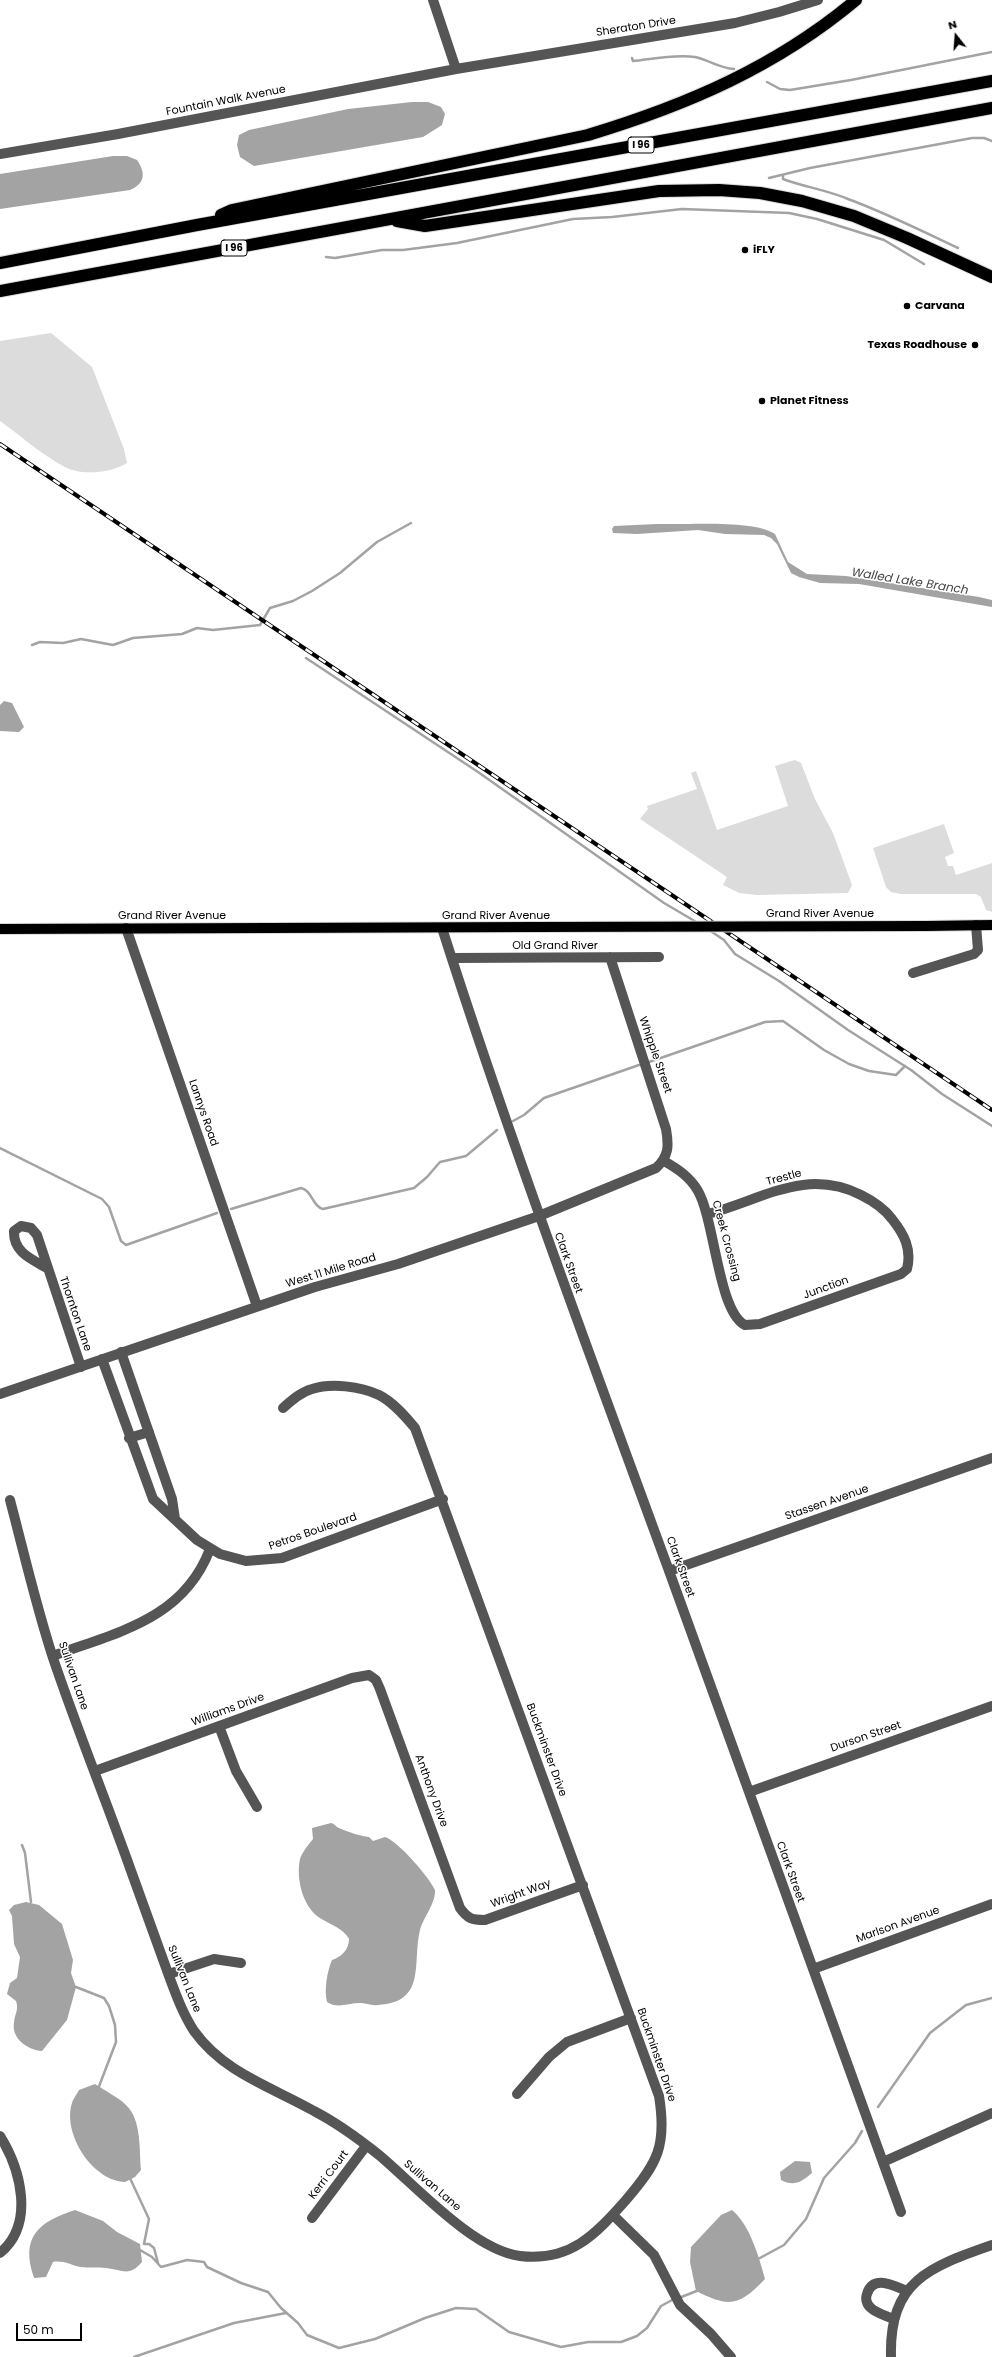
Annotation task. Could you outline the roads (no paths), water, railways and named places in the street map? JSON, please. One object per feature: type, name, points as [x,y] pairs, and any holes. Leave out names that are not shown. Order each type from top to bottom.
[{"type":"highway","points":[[197,225],[232,210],[588,135],[643,118],[699,96],[749,73],[807,38],[856,0]]},
{"type":"highway","name":"I 96","points":[[0,263],[197,225],[992,81]]},
{"type":"highway","name":"I 96","points":[[0,291],[992,108]]},
{"type":"highway","points":[[388,220],[425,226],[659,191],[719,190],[760,194],[802,201],[854,216],[907,238],[992,277]]},
{"type":"main road","name":"Grand River Avenue","points":[[0,929],[992,925]]},
{"type":"street","points":[[433,0],[456,69]]},
{"type":"street","name":"Sheraton Drive","points":[[456,69],[735,23],[818,0]]},
{"type":"street","name":"Fountain Walk Avenue","points":[[0,154],[118,134],[456,69]]},
{"type":"street","points":[[913,973],[974,954],[978,950],[976,925]]},
{"type":"street","name":"Lannys Road","points":[[126,928],[257,1306]]},
{"type":"street","name":"Clark Street","points":[[442,928],[478,1042],[539,1216],[901,2212]]},
{"type":"street","name":"Whipple Street","points":[[610,957],[666,1129],[668,1154],[664,1161]]},
{"type":"street","name":"Old Grand River","points":[[452,958],[659,957]]},
{"type":"street","name":"West 11 Mile Road","points":[[0,1394],[257,1306],[315,1287],[398,1264],[539,1216],[656,1168],[664,1161]]},
{"type":"street","name":"Creek Crossing","points":[[664,1161],[690,1180],[698,1191],[708,1214],[717,1262],[733,1314],[737,1319]]},
{"type":"street","name":"Trestle","points":[[708,1214],[804,1183],[826,1184],[851,1190],[873,1201],[888,1213],[905,1238],[909,1253]]},
{"type":"street","name":"Junction","points":[[737,1319],[745,1325],[760,1324],[901,1274],[907,1269],[909,1253]]},
{"type":"street","name":"Thornton Lane","points":[[47,1268],[81,1366]]},
{"type":"street","points":[[121,1352],[172,1500],[175,1519]]},
{"type":"street","name":"Petros Boulevard","points":[[102,1359],[153,1499],[197,1540],[210,1549],[246,1561],[282,1558],[442,1499]]},
{"type":"street","name":"Buckminster Drive","points":[[284,1408],[298,1396],[312,1389],[334,1385],[361,1389],[379,1395],[393,1404],[415,1428],[659,2096],[662,2131],[653,2166],[613,2215]]},
{"type":"street","points":[[130,1438],[149,1432]]},
{"type":"street","name":"Stassen Avenue","points":[[669,1571],[992,1458]]},
{"type":"street","name":"Sullivan Lane","points":[[10,1500],[53,1656],[168,1974],[184,2014],[195,2032],[224,2062],[247,2077],[317,2112],[366,2146],[457,2224],[488,2246],[518,2256],[546,2256],[573,2249],[587,2241],[613,2215]]},
{"type":"street","points":[[53,1656],[137,1625],[169,1607],[192,1583],[210,1549]]},
{"type":"street","name":"Williams Drive","points":[[95,1771],[356,1676],[369,1675]]},
{"type":"street","name":"Anthony Drive","points":[[369,1675],[376,1680],[380,1689],[460,1908],[467,1918]]},
{"type":"street","name":"Durson Street","points":[[749,1792],[992,1706]]},
{"type":"street","points":[[219,1726],[236,1771],[257,1807]]},
{"type":"street","name":"Wright Way","points":[[467,1918],[473,1920],[485,1920],[583,1885]]},
{"type":"street","name":"Marlson Avenue","points":[[813,1969],[992,1904]]},
{"type":"street","points":[[168,1974],[214,1959],[241,1963]]},
{"type":"street","points":[[517,2094],[549,2057],[567,2042],[631,2018]]},
{"type":"street","points":[[883,2162],[992,2113]]},
{"type":"street","points":[[0,2136],[11,2156],[19,2180],[22,2208],[15,2237],[0,2253]]},
{"type":"street","name":"Kerri Court","points":[[312,2218],[366,2146]]},
{"type":"street","points":[[613,2215],[654,2255],[680,2304],[711,2334],[731,2357]]},
{"type":"street","points":[[891,2357],[893,2319],[907,2291],[922,2277],[944,2262],[992,2245]]},
{"type":"street","points":[[893,2319],[871,2309],[866,2302],[866,2295],[870,2287],[878,2282],[887,2283],[907,2291]]},
{"type":"waterway","points":[[767,82],[780,89],[790,90],[851,80],[992,52]]},
{"type":"waterway","points":[[632,58],[633,61],[672,56],[687,56],[734,69]]},
{"type":"waterway","points":[[769,178],[810,168],[972,138],[984,138],[992,141]]},
{"type":"waterway","points":[[783,175],[783,179],[832,193],[862,204],[958,248]]},
{"type":"waterway","points":[[326,257],[335,258],[382,250],[403,250],[457,243],[573,219],[612,217],[682,209],[789,213],[817,219],[884,240],[924,264]]},
{"type":"waterway","name":"Walled Lake Branch","points":[[32,645],[40,642],[63,643],[81,639],[113,645],[133,638],[182,634],[197,628],[213,630],[260,625],[270,608],[293,601],[312,591],[340,573],[377,542],[411,523]]},
{"type":"waterway","points":[[306,658],[478,772],[664,903],[698,923]]},
{"type":"waterway","points":[[709,930],[724,940],[735,954],[779,981],[848,1030],[911,1070],[942,1094],[992,1126]]},
{"type":"waterway","points":[[649,1062],[765,1022],[783,1021],[824,1050],[849,1064],[869,1071],[896,1075],[905,1066]]},
{"type":"waterway","points":[[513,1121],[524,1115],[544,1098],[639,1065]]},
{"type":"waterway","points":[[231,1209],[301,1188],[305,1189],[316,1205],[323,1209],[414,1188],[427,1177],[440,1162],[466,1156],[497,1130]]},
{"type":"waterway","points":[[0,1148],[102,1199],[109,1207],[121,1241],[126,1245],[217,1213]]},
{"type":"waterway","points":[[22,1845],[25,1853],[31,1902]]},
{"type":"waterway","points":[[76,1987],[104,1998],[109,2006],[115,2025],[116,2042],[98,2089]]},
{"type":"waterway","points":[[878,2107],[930,2033],[966,2005],[992,1998]]},
{"type":"waterway","points":[[758,2259],[784,2245],[806,2219],[824,2178],[855,2143],[862,2131]]},
{"type":"waterway","points":[[129,2176],[149,2219],[144,2244],[149,2244],[154,2248],[158,2263]]},
{"type":"waterway","points":[[140,2250],[152,2257],[161,2267],[187,2260],[204,2262],[207,2267],[241,2283],[268,2292],[281,2308],[298,2323],[307,2335],[339,2348],[375,2339],[425,2318],[456,2308],[476,2309],[509,2332],[561,2347],[588,2342],[621,2342],[637,2336],[647,2328],[661,2306],[674,2299]]},
{"type":"waterway","points":[[679,2298],[699,2290]]},
{"type":"waterway","points":[[134,2357],[234,2323],[286,2313]]},
{"type":"railway","points":[[0,444],[992,1110]]},
{"type":"place","name":"iFLY","points":[[745,250]]},
{"type":"place","name":"Carvana","points":[[907,306]]},
{"type":"place","name":"Texas Roadhouse","points":[[975,345]]},
{"type":"place","name":"Planet Fitness","points":[[762,401]]}]
